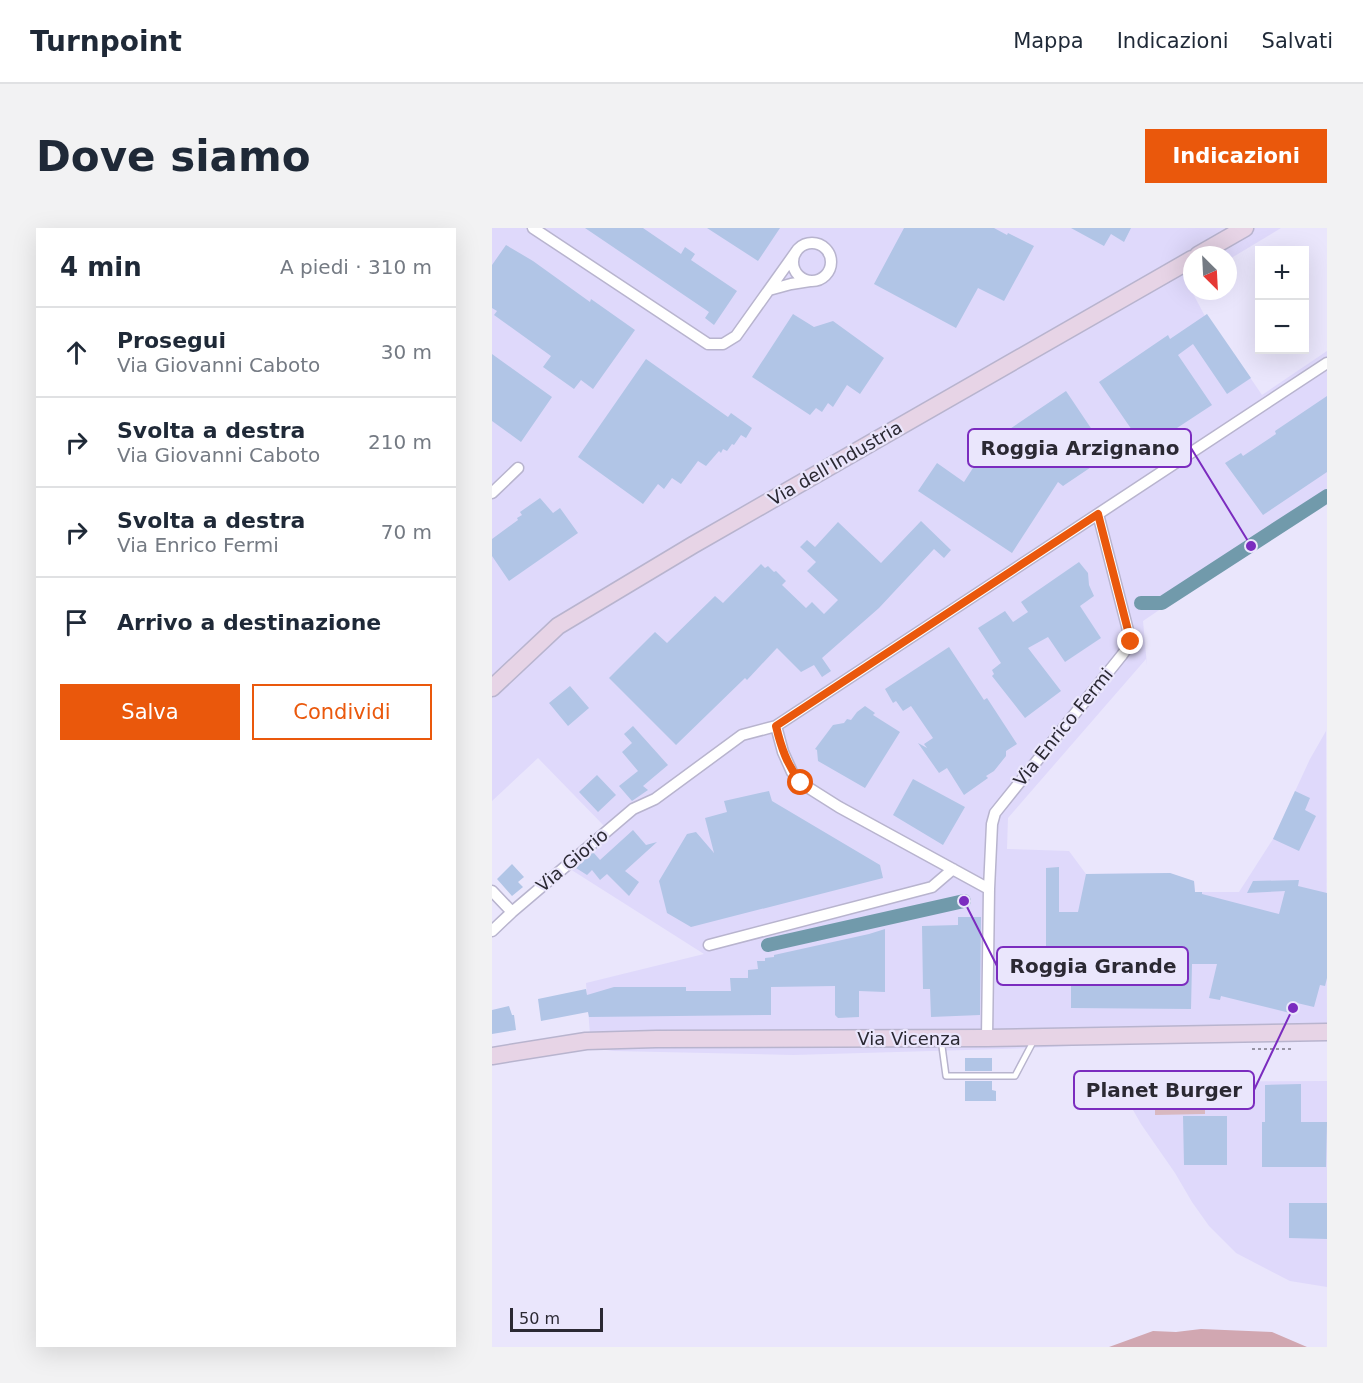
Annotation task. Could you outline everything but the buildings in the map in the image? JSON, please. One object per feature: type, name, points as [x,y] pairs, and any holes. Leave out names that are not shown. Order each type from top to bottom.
[{"type":"main road","points":[[1214,246],[1245,228]]},
{"type":"main road","name":"Via dell'Industria","points":[[492,688],[558,626],[693,544],[1183,264]]},
{"type":"main road","name":"Via Vicenza","points":[[492,1056],[586,1041],[987,1038],[1327,1032]]},
{"type":"street","points":[[533,228],[708,344],[723,344],[736,336],[798,249],[808,243],[814,243],[820,244],[829,252],[831,265],[829,271],[820,279],[769,290]]},
{"type":"street","points":[[798,249],[793,261],[796,273],[813,281]]},
{"type":"street","points":[[1098,514],[1327,363]]},
{"type":"street","points":[[492,493],[518,468]]},
{"type":"street","name":"Via Giorio","points":[[492,931],[633,809],[655,799],[742,735],[776,726],[1098,514]]},
{"type":"street","name":"Via Enrico Fermi","points":[[987,1038],[989,889],[994,813],[1131,642],[1098,514]]},
{"type":"street","points":[[776,726],[783,752],[792,772],[801,783],[839,807],[989,889]]},
{"type":"street","points":[[709,945],[932,887],[953,869]]},
{"type":"street","points":[[492,891],[512,912]]},
{"type":"lane","points":[[941,1038],[946,1076],[1015,1076],[1035,1037]]},
{"type":"shaded area","points":[[492,228],[1281,228],[1237,255],[1237,246],[1183,246],[1183,300],[1196,300],[1218,341],[1223,348],[1228,345],[1262,395],[1327,351],[1327,496],[1143,621],[1147,666],[1146,659],[1008,818],[1007,849],[1069,851],[1086,874],[1170,873],[1194,881],[1195,892],[1239,892],[1273,839],[1310,759],[1326,731],[1327,1032],[1032,1048],[793,1055],[614,1051],[591,1048],[586,983],[704,954],[570,869],[609,831],[538,758],[492,801]]},
{"type":"shaded area","points":[[1327,1081],[1327,1287],[1290,1281],[1236,1253],[1209,1226],[1192,1202],[1141,1124],[1117,1082]]},
{"type":"shaded area","points":[[1205,1086],[1205,1114],[1155,1115],[1155,1087]]},
{"type":"shaded area","points":[[1201,1329],[1272,1332],[1307,1347],[1109,1347],[1153,1331],[1176,1332]]},
{"type":"waterway","points":[[1141,603],[1162,603],[1327,496]]},
{"type":"waterway","points":[[768,945],[964,901]]},
{"type":"place","name":"Roggia Arzignano","points":[[1251,546]]},
{"type":"place","name":"Roggia Grande","points":[[964,901]]},
{"type":"place","name":"Planet Burger","points":[[1293,1008]]},
{"type":"route","points":[[801,783],[792,772],[783,752],[776,726],[1098,514],[1131,642]]}]
